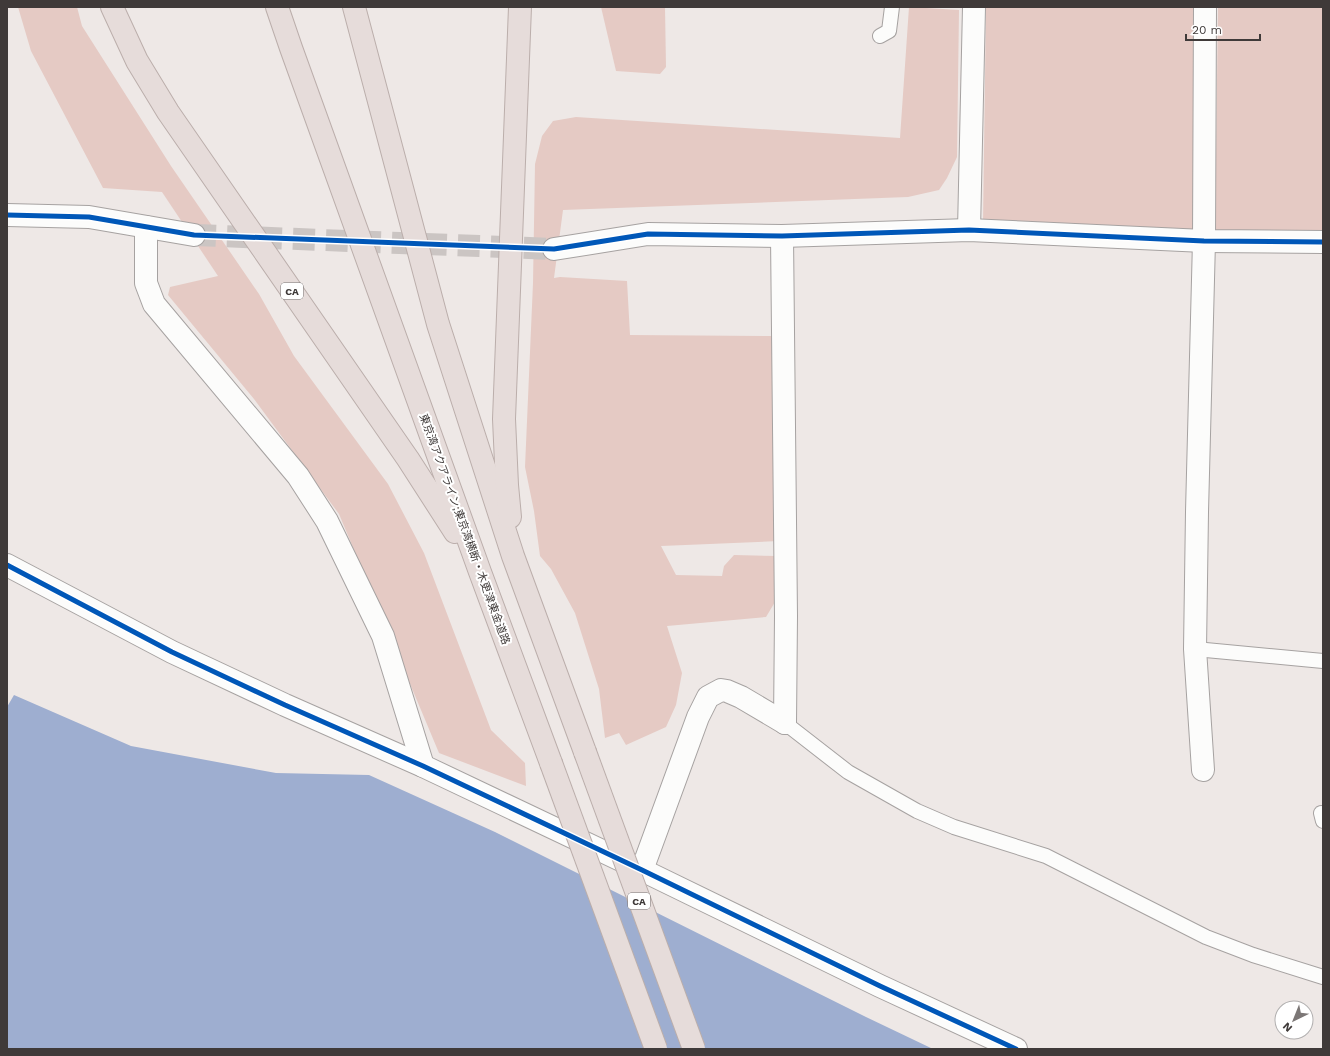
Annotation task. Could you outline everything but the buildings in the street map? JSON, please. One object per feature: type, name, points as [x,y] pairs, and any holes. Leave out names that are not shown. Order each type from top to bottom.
[{"type":"highway","name":"CA","points":[[112,7],[137,61],[168,112],[408,459],[441,508],[480,572]]},
{"type":"highway","name":"東京湾アクアライン;東京湾横断・木更津東金道路","points":[[277,7],[480,572],[656,1049]]},
{"type":"highway","name":"CA","points":[[354,7],[438,324],[513,556],[694,1049]]},
{"type":"highway","name":"CA","points":[[513,556],[507,484],[504,419],[520,7]]},
{"type":"street","points":[[969,230],[974,7]]},
{"type":"street","points":[[1203,770],[1195,649],[1204,241],[1205,7]]},
{"type":"street","points":[[7,215],[89,217],[194,235]]},
{"type":"street","points":[[146,227],[146,283],[154,304],[298,476],[327,521],[383,636],[423,766]]},
{"type":"street","points":[[554,249],[648,234],[782,236],[969,230],[1204,241],[1323,242]]},
{"type":"street","points":[[642,870],[698,717],[708,697],[721,690],[727,691],[785,723],[786,608],[782,236]]},
{"type":"street","points":[[7,565],[172,652],[285,705],[423,766],[642,870],[880,986],[1016,1049]]},
{"type":"lane","points":[[880,36],[889,31],[892,7]]},
{"type":"lane","points":[[1195,649],[1323,661]]},
{"type":"lane","points":[[785,723],[848,772],[917,811],[954,827],[1046,856],[1206,937],[1253,955],[1323,977]]},
{"type":"shaded area","points":[[18,7],[77,7],[82,26],[171,166],[259,294],[294,356],[388,484],[424,553],[491,730],[525,763],[526,786],[439,753],[339,514],[254,399],[168,295],[170,287],[218,276],[162,192],[103,188],[31,51]]},
{"type":"shaded area","points":[[601,7],[665,7],[666,67],[660,74],[616,71]]},
{"type":"shaded area","points":[[909,7],[959,10],[957,157],[947,178],[939,190],[908,197],[563,210],[554,278],[560,277],[627,281],[630,335],[776,336],[779,541],[661,546],[676,575],[722,576],[724,566],[734,555],[778,556],[778,597],[766,617],[667,626],[682,673],[676,705],[666,727],[626,745],[619,733],[605,738],[599,689],[575,613],[551,569],[540,556],[534,511],[525,467],[533,283],[535,164],[542,136],[553,121],[576,117],[900,138]]},
{"type":"shaded area","points":[[986,7],[1198,7],[1195,232],[983,223]]},
{"type":"shaded area","points":[[1218,7],[1323,7],[1323,230],[1215,230]]},
{"type":"water","points":[[14,695],[131,746],[276,773],[369,775],[495,832],[933,1049],[7,1049],[7,707]]},
{"type":"tunnel","points":[[194,235],[554,249]]},
{"type":"cycle path","points":[[7,215],[89,217],[194,235],[554,249],[648,234],[782,236],[969,230],[1204,241],[1323,242]]},
{"type":"cycle path","points":[[7,565],[172,652],[285,705],[423,766],[642,870],[880,986],[1016,1049]]}]
